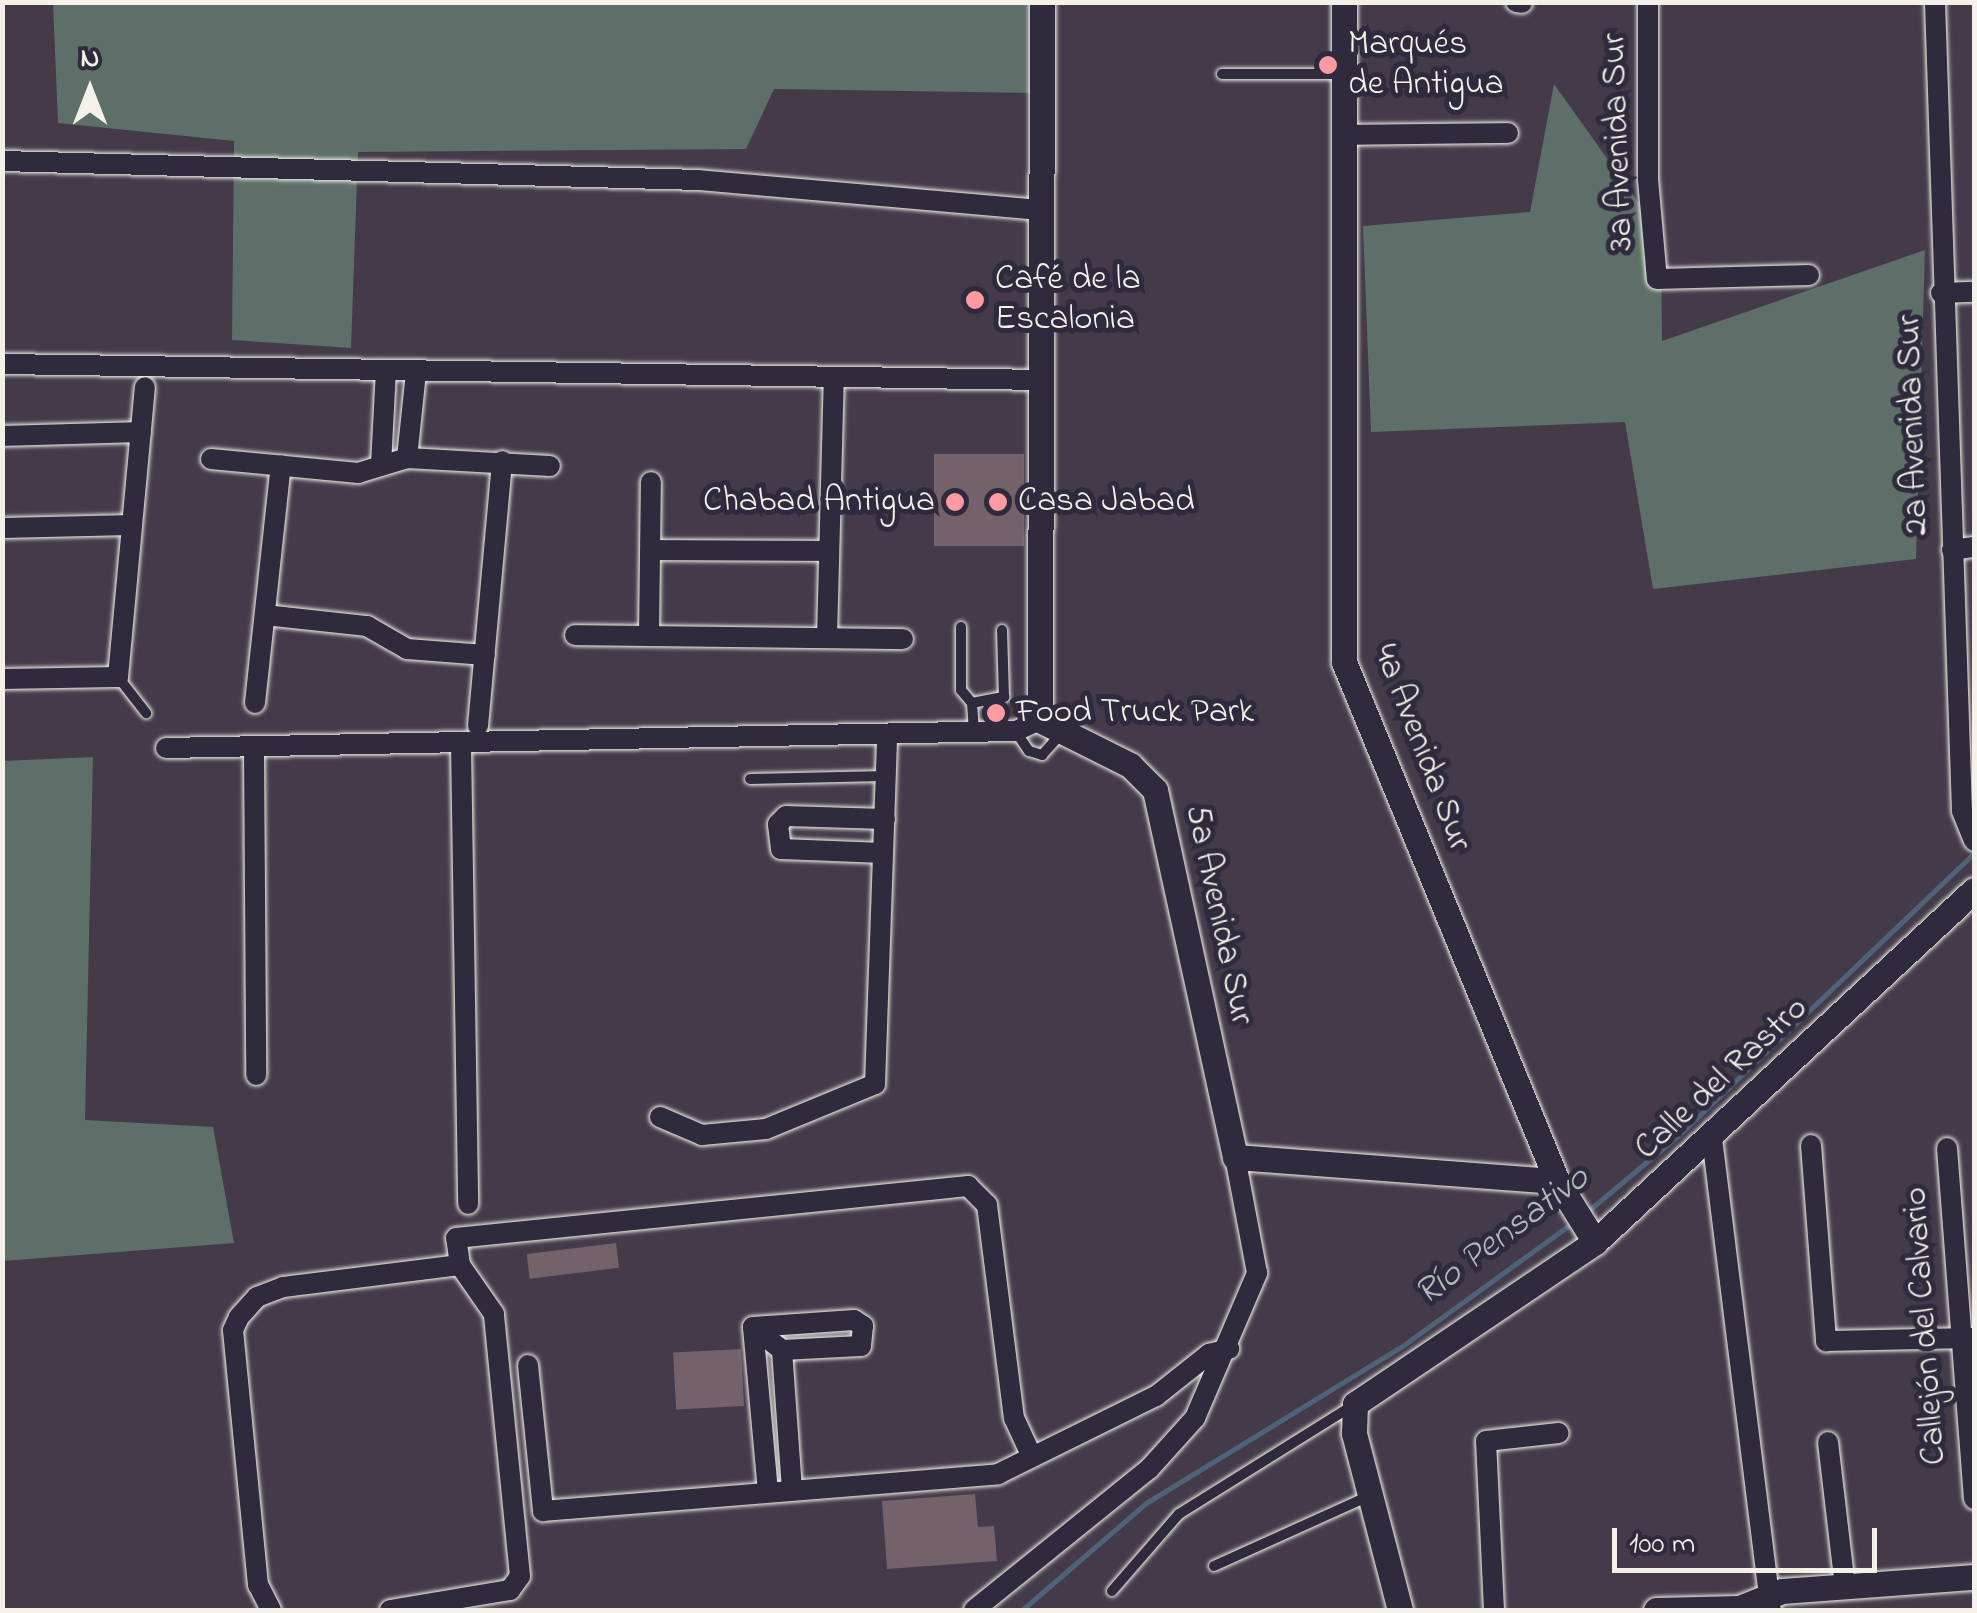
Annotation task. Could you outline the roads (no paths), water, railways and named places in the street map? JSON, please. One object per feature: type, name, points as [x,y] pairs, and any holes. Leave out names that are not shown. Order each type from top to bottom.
[{"type":"street","points":[[166,748],[461,745],[1016,731],[1052,726],[1038,380],[1042,2]]},
{"type":"street","name":"4a Avenida Sur","points":[[1344,2],[1344,662],[1552,1183],[1591,1236]]},
{"type":"street","name":"3a Avenida Sur","points":[[1648,2],[1648,178],[1657,280],[1809,275]]},
{"type":"street","name":"2a Avenida Sur","points":[[1935,2],[1962,811],[1974,841]]},
{"type":"street","points":[[1344,135],[1508,133]]},
{"type":"street","points":[[2,161],[698,180],[1039,210]]},
{"type":"street","points":[[1942,293],[1974,292]]},
{"type":"street","points":[[2,364],[1038,380]]},
{"type":"street","points":[[380,465],[386,370]]},
{"type":"street","points":[[407,458],[416,372]]},
{"type":"street","points":[[827,638],[834,378]]},
{"type":"street","points":[[2,679],[118,676],[145,386]]},
{"type":"street","points":[[2,436],[141,432]]},
{"type":"street","points":[[210,459],[358,473],[407,458],[550,466]]},
{"type":"street","points":[[478,726],[502,461]]},
{"type":"street","points":[[255,703],[280,466]]},
{"type":"street","points":[[649,636],[651,482]]},
{"type":"street","points":[[2,528],[132,525]]},
{"type":"street","points":[[1952,550],[1974,547]]},
{"type":"street","points":[[651,550],[829,551]]},
{"type":"street","points":[[265,614],[367,626],[408,649],[486,655]]},
{"type":"street","points":[[575,634],[903,639]]},
{"type":"street","name":"5a Avenida Sur","points":[[974,1610],[1166,1453],[1196,1418],[1229,1348],[1257,1273],[1155,790],[1142,772],[1052,726]]},
{"type":"street","points":[[660,1117],[702,1135],[766,1129],[875,1084],[886,734]]},
{"type":"street","points":[[461,745],[468,1204]]},
{"type":"street","points":[[254,749],[256,1075]]},
{"type":"street","points":[[883,853],[781,849],[778,824],[786,816],[885,819]]},
{"type":"street","name":"Calle del Rastro","points":[[1356,1404],[1591,1236],[1712,1138],[1974,890]]},
{"type":"street","points":[[1712,1138],[1770,1604]]},
{"type":"street","points":[[1811,1145],[1824,1338],[1835,1345],[1968,1338]]},
{"type":"street","name":"Callejón del Calvario","points":[[1947,1148],[1968,1338],[1974,1499]]},
{"type":"street","points":[[1235,1157],[1552,1183]]},
{"type":"street","points":[[390,1610],[510,1590],[520,1576],[494,1314],[460,1265],[456,1238],[968,1186],[986,1205],[1014,1418],[1032,1457]]},
{"type":"street","points":[[271,1610],[258,1585],[233,1330],[239,1317],[257,1297],[284,1287],[460,1265]]},
{"type":"street","points":[[854,1320],[863,1326],[863,1346],[782,1350],[753,1327],[854,1320]]},
{"type":"street","points":[[753,1327],[768,1492]]},
{"type":"street","points":[[528,1365],[543,1511],[998,1474],[1166,1390],[1209,1354],[1229,1348]]},
{"type":"street","points":[[782,1350],[792,1491]]},
{"type":"street","points":[[1356,1404],[1354,1433],[1400,1610]]},
{"type":"street","points":[[1494,1610],[1486,1441],[1558,1433]]},
{"type":"street","points":[[1828,1442],[1845,1586]]},
{"type":"street","points":[[1656,1610],[1738,1608],[1845,1586],[1974,1577]]},
{"type":"lane","points":[[1222,74],[1344,74]]},
{"type":"lane","points":[[960,627],[961,690],[972,703],[974,731]]},
{"type":"lane","points":[[972,703],[1004,697],[1002,630]]},
{"type":"lane","points":[[118,676],[146,713]]},
{"type":"lane","points":[[1016,731],[1029,751],[1042,754],[1052,726]]},
{"type":"lane","points":[[750,779],[886,776]]},
{"type":"lane","points":[[1112,1591],[1178,1514],[1356,1404]]},
{"type":"lane","points":[[1214,1566],[1370,1496]]},
{"type":"waterway","name":"Río Pensativo","points":[[1588,1211],[1681,1133],[1974,853]]},
{"type":"waterway","name":"Río Pensativo","points":[[1022,1610],[1146,1503],[1405,1344],[1575,1221]]},
{"type":"place","name":"Marqués de Antigua","points":[[1328,65]]},
{"type":"place","name":"Café de la Escalonia","points":[[975,300]]},
{"type":"place","name":"Chabad Antigua","points":[[955,502]]},
{"type":"place","name":"Casa Jabad","points":[[998,502]]},
{"type":"place","name":"Food Truck Park","points":[[996,713]]}]
